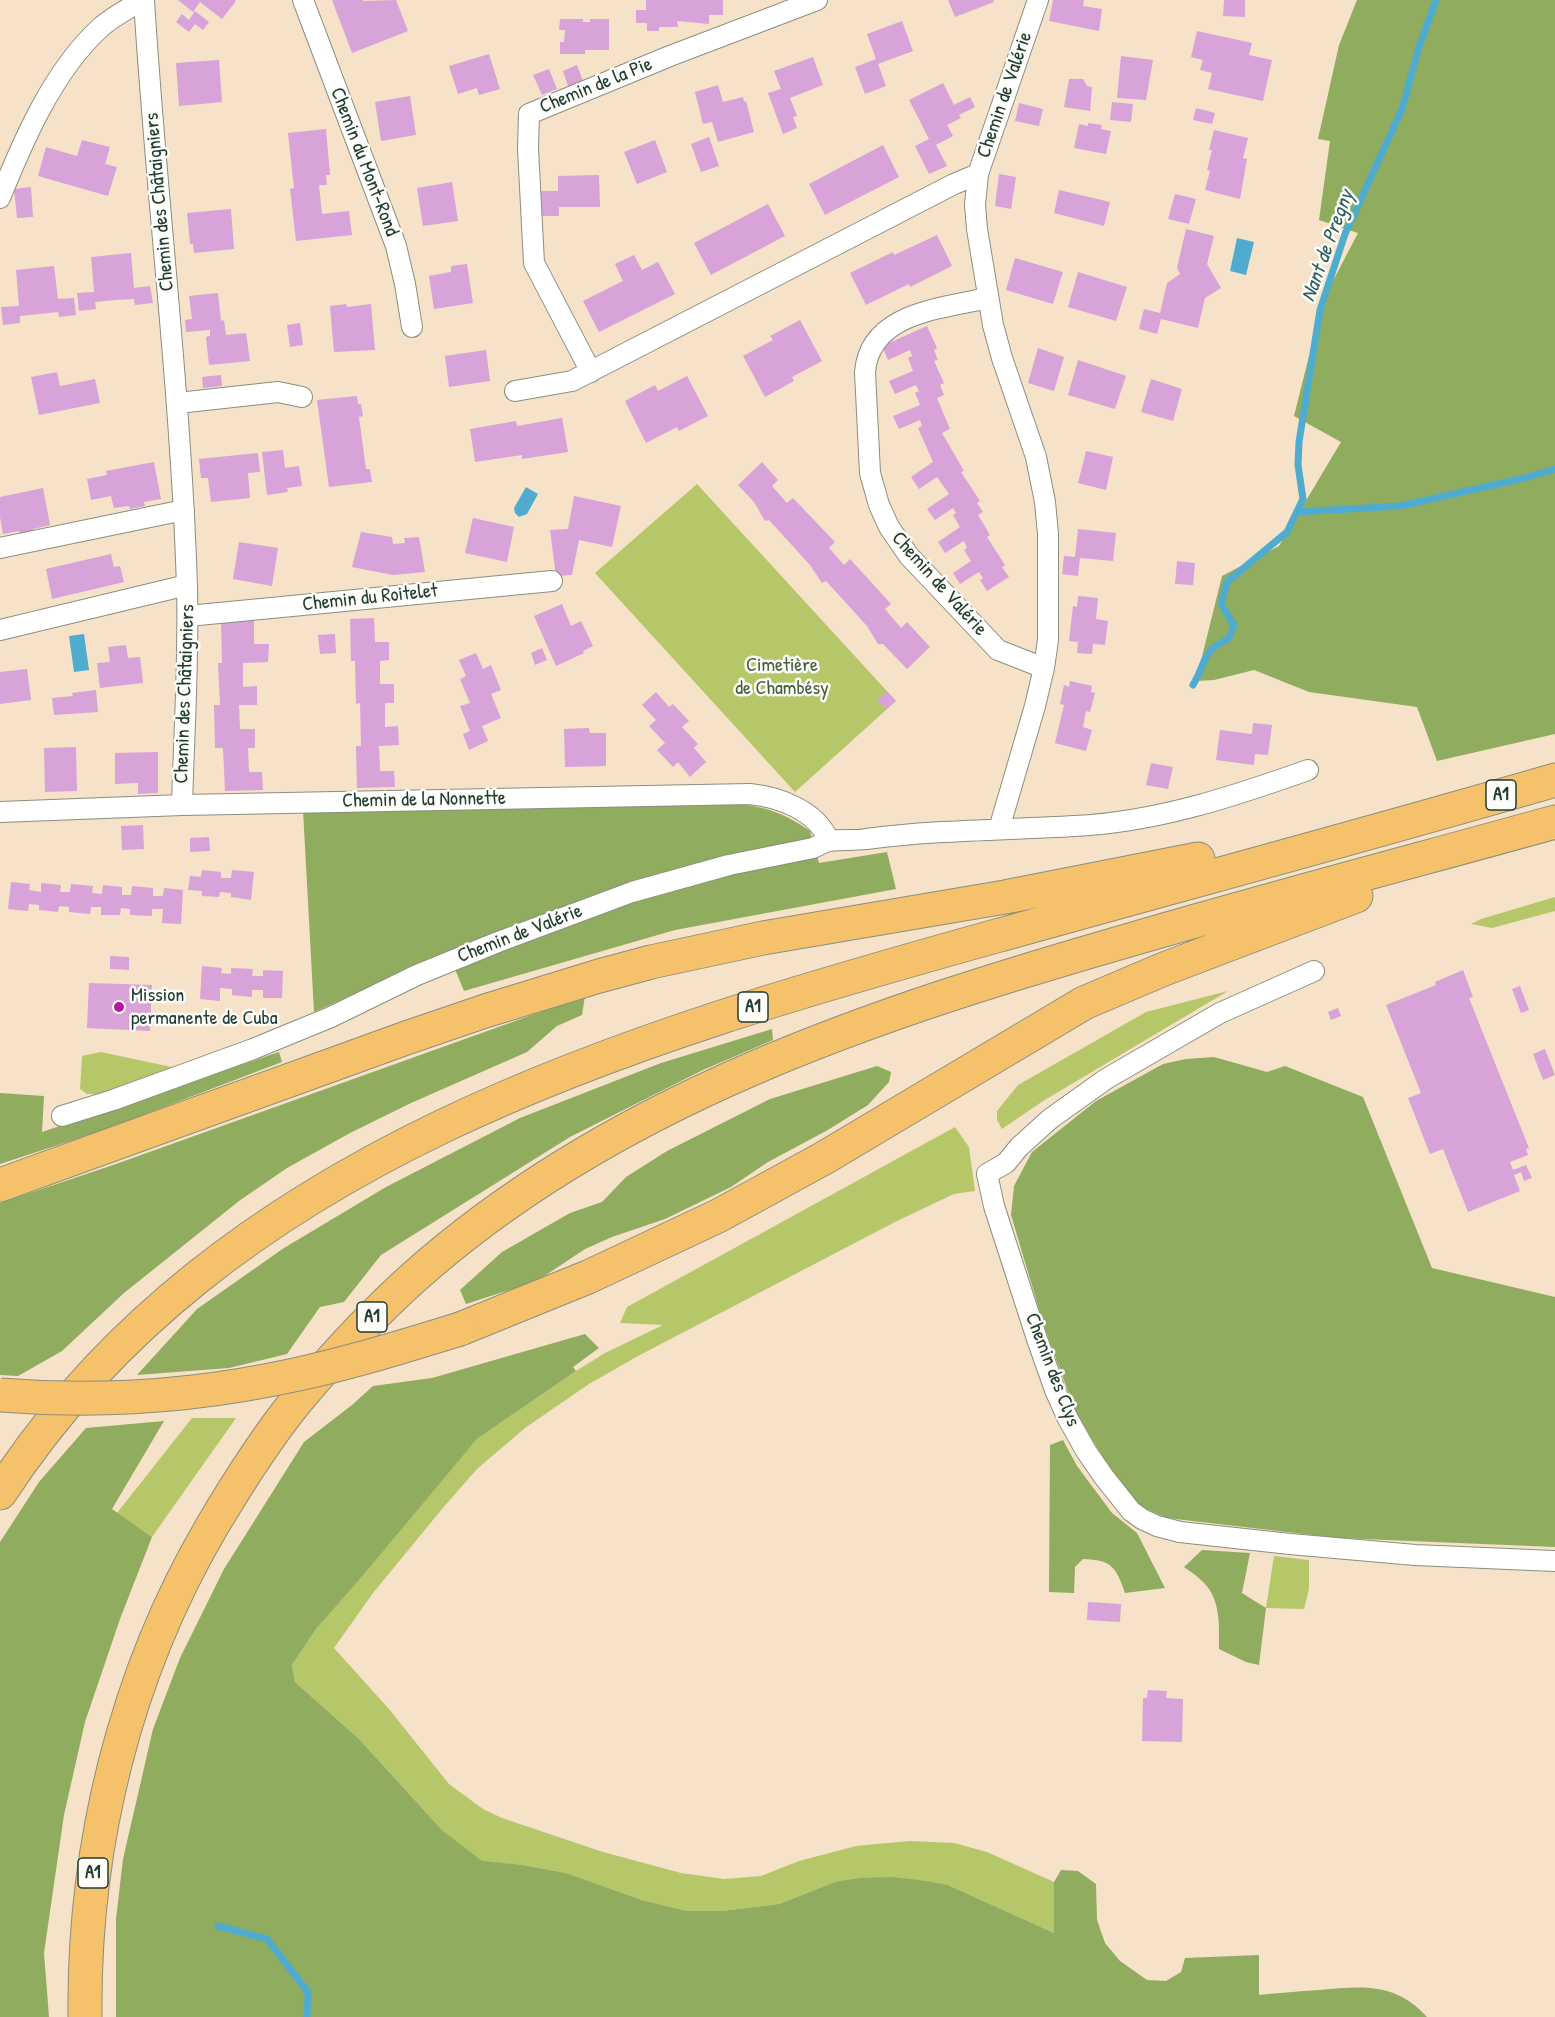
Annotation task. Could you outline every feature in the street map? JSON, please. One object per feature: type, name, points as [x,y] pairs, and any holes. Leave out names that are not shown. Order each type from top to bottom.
[{"type":"highway","name":"A1","points":[[0,1494],[46,1431],[84,1385],[123,1344],[192,1283],[256,1234],[305,1202],[405,1144],[457,1119],[510,1095],[616,1053],[780,998],[1555,780]]},
{"type":"highway","points":[[0,1185],[485,1011],[641,964],[763,938],[1005,897],[1448,810]]},
{"type":"highway","name":"A1","points":[[85,2017],[88,1930],[93,1873],[103,1817],[132,1705],[174,1599],[200,1547],[230,1497],[295,1402],[374,1316],[460,1239],[555,1173],[655,1116],[759,1066],[854,1028],[966,989],[1088,951],[1546,824]]},
{"type":"highway","points":[[0,1395],[31,1398],[125,1397],[236,1386],[347,1363],[460,1329],[588,1277],[718,1216],[824,1158],[1084,1003],[1164,969],[1546,824]]},
{"type":"street","points":[[0,198],[34,122],[69,65],[99,29],[143,0]]},
{"type":"street","name":"Chemin des Châtaigniers","points":[[143,0],[178,403],[184,510],[188,616],[182,805]]},
{"type":"street","name":"Chemin du Mont-Rond","points":[[303,0],[396,246],[412,327]]},
{"type":"street","name":"Chemin de la Pie","points":[[591,372],[534,263],[528,149],[529,114],[670,56],[817,0]]},
{"type":"street","name":"Chemin de Valérie","points":[[999,829],[1044,668],[1049,610],[1048,534],[1045,502],[1036,457],[1002,358],[987,298],[975,205],[978,174],[1038,0]]},
{"type":"street","points":[[515,391],[572,381],[954,184],[978,174]]},
{"type":"street","name":"Chemin de Valérie","points":[[987,298],[904,318],[889,328],[874,343],[867,358],[865,372],[870,473],[883,516],[909,556],[998,650],[1044,668]]},
{"type":"street","points":[[178,403],[278,392],[302,397]]},
{"type":"street","points":[[0,548],[184,510]]},
{"type":"street","name":"Chemin du Roitelet","points":[[188,616],[552,581]]},
{"type":"street","points":[[0,630],[187,585]]},
{"type":"street","name":"Chemin de Valérie","points":[[62,1116],[123,1097],[254,1049],[330,1017],[417,975],[498,942],[632,892],[729,865],[813,848],[829,841],[850,841],[918,833],[1076,826],[1144,818],[1196,807],[1308,770]]},
{"type":"street","name":"Chemin de la Nonnette","points":[[0,812],[182,805],[750,794],[773,798],[799,809],[825,831],[829,841]]},
{"type":"street","name":"Chemin des Clys","points":[[1314,971],[1220,1013],[1106,1078],[1050,1119],[1019,1147],[1006,1163],[987,1174],[998,1217],[1055,1390],[1067,1417],[1104,1478],[1131,1511],[1157,1526],[1180,1532],[1415,1555],[1555,1561]]},
{"type":"green space","points":[[1357,0],[1555,0],[1555,734],[1437,761],[1417,707],[1309,692],[1254,670],[1214,680],[1196,681],[1222,576],[1279,546],[1341,442],[1294,416],[1323,300],[1358,233],[1319,220],[1330,141],[1318,139],[1339,45]]},
{"type":"green space","name":"Cimetière de Chambésy","points":[[697,484],[896,701],[795,792],[595,573]]},
{"type":"green space","points":[[740,804],[777,813],[810,831],[819,863],[887,852],[896,889],[675,930],[464,991],[448,952],[314,1012],[303,810]]},
{"type":"green space","points":[[1555,897],[1555,911],[1492,928],[1471,924],[1481,919]]},
{"type":"green space","points":[[1228,991],[1043,1101],[1002,1129],[997,1120],[997,1111],[1018,1085],[1146,1012]]},
{"type":"green space","points":[[585,996],[582,1015],[557,1026],[527,1052],[411,1103],[287,1168],[239,1201],[124,1293],[62,1351],[18,1376],[0,1375],[0,1203],[116,1164]]},
{"type":"green space","points":[[772,1029],[773,1040],[703,1070],[570,1137],[381,1255],[344,1302],[320,1307],[287,1354],[229,1368],[137,1375],[197,1309],[284,1248],[386,1187],[520,1118],[661,1063]]},
{"type":"green space","points":[[101,1052],[176,1068],[106,1094],[87,1094],[80,1089],[82,1056]]},
{"type":"green space","points":[[279,1052],[282,1062],[101,1131],[0,1164],[0,1093],[44,1096],[42,1132]]},
{"type":"green space","points":[[1214,1057],[1267,1072],[1285,1066],[1363,1097],[1432,1268],[1555,1297],[1555,1547],[1338,1538],[1167,1518],[1142,1507],[1130,1496],[1109,1467],[1076,1413],[1044,1326],[1011,1215],[1014,1186],[1032,1152],[1096,1101],[1163,1064],[1186,1059]]},
{"type":"green space","points":[[877,1066],[891,1072],[889,1082],[868,1105],[768,1162],[731,1187],[665,1219],[585,1249],[537,1281],[466,1304],[460,1290],[502,1252],[570,1213],[602,1202],[626,1177],[667,1151],[770,1099]]},
{"type":"green space","points":[[955,1127],[969,1147],[975,1191],[954,1194],[899,1220],[638,1356],[589,1384],[525,1428],[477,1469],[442,1509],[373,1593],[334,1648],[389,1709],[449,1784],[483,1809],[502,1818],[603,1852],[681,1873],[724,1879],[761,1876],[799,1861],[856,1846],[909,1841],[954,1843],[987,1852],[1054,1882],[1054,1933],[948,1885],[835,1882],[779,1904],[722,1911],[687,1911],[642,1900],[566,1873],[523,1865],[482,1862],[442,1830],[359,1739],[295,1682],[292,1665],[316,1629],[477,1439],[605,1353],[663,1325],[620,1323],[627,1307]]},
{"type":"green space","points":[[585,1334],[599,1348],[573,1367],[576,1371],[477,1439],[316,1629],[292,1665],[295,1682],[359,1739],[442,1830],[482,1861],[523,1865],[566,1873],[642,1900],[687,1911],[722,1911],[779,1904],[835,1882],[891,1877],[948,1885],[1054,1933],[1054,1882],[1061,1870],[1078,1871],[1096,1884],[1097,1920],[1105,1943],[1120,1961],[1147,1980],[1166,1981],[1181,1972],[1185,1958],[1259,1955],[1259,1995],[1350,1988],[1377,1989],[1403,1997],[1427,2017],[116,2017],[116,1919],[123,1859],[153,1729],[180,1658],[224,1569],[304,1442],[373,1386],[432,1378]]},
{"type":"green space","points":[[192,1418],[236,1418],[152,1537],[117,1513]]},
{"type":"green space","points":[[164,1421],[112,1509],[152,1537],[120,1619],[85,1722],[64,1815],[44,1953],[49,2017],[0,2017],[0,1542],[39,1482],[86,1428]]},
{"type":"green space","points":[[1063,1440],[1077,1466],[1112,1513],[1137,1533],[1165,1588],[1125,1593],[1112,1567],[1101,1561],[1083,1559],[1075,1567],[1074,1593],[1049,1592],[1050,1445]]},
{"type":"green space","points":[[1202,1550],[1250,1553],[1242,1593],[1266,1608],[1259,1665],[1246,1662],[1219,1649],[1217,1607],[1211,1592],[1204,1582],[1184,1567]]},
{"type":"green space","points":[[1274,1556],[1309,1560],[1309,1589],[1304,1609],[1266,1608]]},
{"type":"water","points":[[1237,238],[1254,242],[1246,275],[1230,271]]},
{"type":"water","points":[[526,487],[538,494],[527,514],[519,517],[514,508]]},
{"type":"water","points":[[84,634],[89,670],[74,672],[69,636]]},
{"type":"building","points":[[178,0],[236,1],[222,19],[200,2],[193,12]]},
{"type":"building","points":[[332,0],[396,0],[408,31],[352,53]]},
{"type":"building","points":[[646,0],[723,0],[723,15],[709,15],[709,24],[677,21],[678,27],[659,27],[659,31],[647,31],[647,23],[636,23],[636,10],[646,10]]},
{"type":"building","points":[[948,0],[993,0],[994,2],[955,17]]},
{"type":"building","points":[[1053,0],[1084,0],[1083,6],[1102,9],[1099,31],[1049,21]]},
{"type":"building","points":[[1224,0],[1245,0],[1245,17],[1223,16]]},
{"type":"building","points":[[195,11],[209,22],[203,30],[195,24],[189,32],[176,22],[182,14],[189,20]]},
{"type":"building","points":[[560,19],[583,19],[583,22],[590,22],[590,19],[609,19],[609,50],[585,50],[585,54],[560,54],[560,42],[564,42],[565,30],[559,30]]},
{"type":"building","points":[[902,21],[913,51],[878,64],[886,86],[865,94],[855,67],[876,59],[867,34]]},
{"type":"building","points":[[1197,31],[1252,43],[1249,55],[1272,60],[1263,101],[1208,89],[1212,73],[1200,70],[1203,60],[1191,57]]},
{"type":"building","points":[[489,54],[500,89],[479,95],[477,88],[458,94],[449,66]]},
{"type":"building","points":[[1121,56],[1153,60],[1146,100],[1117,98]]},
{"type":"building","points":[[813,57],[823,85],[790,98],[797,116],[793,117],[797,128],[783,134],[768,93],[781,89],[774,71]]},
{"type":"building","points":[[219,60],[222,102],[179,106],[176,63]]},
{"type":"building","points":[[577,65],[583,81],[568,86],[563,71]]},
{"type":"building","points":[[549,69],[557,89],[542,95],[533,75]]},
{"type":"building","points":[[1069,79],[1083,79],[1087,86],[1092,87],[1090,111],[1064,107]]},
{"type":"building","points":[[943,83],[954,105],[970,97],[975,107],[959,115],[961,118],[947,125],[953,136],[936,145],[947,166],[929,174],[915,146],[929,139],[909,100]]},
{"type":"building","points":[[718,85],[723,102],[743,97],[754,132],[718,142],[712,122],[703,124],[695,92]]},
{"type":"building","points":[[410,96],[416,135],[381,141],[375,102]]},
{"type":"building","points":[[1112,102],[1133,104],[1131,122],[1110,120]]},
{"type":"building","points":[[1019,103],[1043,109],[1039,126],[1015,121]]},
{"type":"building","points":[[1196,108],[1215,113],[1212,124],[1193,120]]},
{"type":"building","points":[[1088,123],[1102,125],[1101,129],[1111,131],[1106,154],[1074,148],[1079,124],[1088,126]]},
{"type":"building","points":[[326,129],[330,175],[326,175],[327,185],[319,185],[322,214],[349,211],[352,235],[296,241],[290,189],[294,188],[288,133]]},
{"type":"building","points":[[1214,130],[1248,138],[1243,158],[1247,159],[1240,199],[1205,190],[1210,171],[1207,170]]},
{"type":"building","points":[[709,137],[719,166],[701,172],[691,144]]},
{"type":"building","points":[[82,140],[110,147],[105,164],[117,167],[108,196],[38,176],[46,147],[77,156]]},
{"type":"building","points":[[655,140],[667,172],[637,184],[624,152]]},
{"type":"building","points":[[883,145],[899,177],[825,215],[809,184]]},
{"type":"building","points":[[999,174],[1016,177],[1011,209],[995,206]]},
{"type":"building","points":[[599,175],[600,207],[559,207],[559,216],[542,216],[541,191],[558,191],[558,176]]},
{"type":"building","points":[[452,182],[458,221],[423,226],[417,188]]},
{"type":"building","points":[[31,187],[33,217],[17,218],[14,189]]},
{"type":"building","points":[[1059,190],[1110,202],[1104,226],[1054,213]]},
{"type":"building","points":[[1175,194],[1196,199],[1189,224],[1168,219]]},
{"type":"building","points":[[768,204],[785,236],[711,275],[694,243]]},
{"type":"building","points":[[231,209],[234,249],[194,253],[193,244],[190,244],[187,213]]},
{"type":"building","points":[[1186,229],[1214,236],[1207,264],[1221,288],[1205,298],[1198,328],[1161,319],[1157,334],[1139,329],[1144,309],[1160,313],[1167,283],[1180,274],[1177,268]]},
{"type":"building","points":[[937,235],[952,266],[866,305],[850,273],[893,252],[894,255]]},
{"type":"building","points":[[131,253],[134,288],[150,286],[153,303],[135,305],[134,299],[95,302],[96,309],[79,311],[77,293],[94,292],[91,257]]},
{"type":"building","points":[[634,255],[642,270],[658,262],[675,294],[599,332],[583,301],[623,281],[615,264]]},
{"type":"building","points":[[1015,258],[1063,272],[1053,304],[1006,290]]},
{"type":"building","points":[[467,264],[473,303],[434,309],[429,276],[451,272],[451,266]]},
{"type":"building","points":[[54,266],[58,299],[74,298],[76,315],[59,317],[58,312],[20,316],[20,323],[3,325],[1,307],[19,306],[16,270]]},
{"type":"building","points":[[1078,272],[1127,287],[1116,321],[1068,307]]},
{"type":"building","points":[[218,293],[221,321],[224,320],[226,335],[246,333],[250,361],[209,365],[206,337],[210,336],[210,330],[186,332],[185,320],[192,319],[189,296]]},
{"type":"building","points":[[346,304],[347,307],[371,304],[375,350],[334,352],[330,306]]},
{"type":"building","points":[[800,320],[822,361],[792,377],[794,381],[765,397],[743,356],[773,340],[770,336]]},
{"type":"building","points":[[300,323],[303,345],[290,347],[287,325]]},
{"type":"building","points":[[927,326],[937,348],[934,350],[938,360],[934,361],[944,383],[940,385],[944,395],[937,398],[950,429],[942,433],[964,471],[961,472],[980,501],[977,503],[983,512],[978,515],[1009,577],[987,591],[980,580],[983,578],[979,572],[960,584],[953,573],[971,561],[964,550],[967,548],[964,541],[945,553],[938,542],[960,527],[953,515],[956,513],[953,508],[935,520],[927,509],[949,494],[937,477],[919,489],[911,477],[933,462],[918,428],[922,426],[920,420],[899,429],[893,416],[920,405],[915,393],[919,391],[916,385],[895,394],[889,381],[913,371],[908,358],[912,356],[910,350],[888,360],[882,346]]},
{"type":"building","points":[[1038,348],[1064,357],[1054,391],[1028,383]]},
{"type":"building","points":[[486,350],[490,381],[449,387],[445,356]]},
{"type":"building","points":[[1078,360],[1126,376],[1115,409],[1068,395]]},
{"type":"building","points":[[57,372],[60,386],[95,379],[100,403],[39,415],[31,377]]},
{"type":"building","points":[[221,375],[222,386],[203,388],[202,377]]},
{"type":"building","points":[[687,376],[708,416],[679,431],[677,427],[646,443],[625,401],[655,385],[658,391]]},
{"type":"building","points":[[1151,379],[1182,389],[1173,421],[1141,412]]},
{"type":"building","points":[[357,396],[363,416],[359,417],[366,469],[370,469],[372,482],[329,487],[317,400]]},
{"type":"building","points":[[562,418],[568,452],[522,459],[522,455],[475,462],[470,429],[516,421],[517,426]]},
{"type":"building","points":[[283,450],[285,468],[299,466],[302,486],[287,488],[288,492],[267,495],[262,452]]},
{"type":"building","points":[[1086,451],[1113,457],[1106,490],[1078,483]]},
{"type":"building","points":[[258,453],[260,472],[248,473],[250,498],[211,502],[208,478],[201,478],[199,459]]},
{"type":"building","points":[[154,462],[161,499],[144,502],[145,506],[130,509],[129,506],[114,508],[111,496],[91,500],[87,479],[107,475],[106,471]]},
{"type":"building","points":[[762,462],[778,480],[772,486],[787,503],[793,498],[835,542],[829,548],[844,565],[850,559],[891,604],[885,609],[901,628],[907,622],[930,647],[907,669],[883,644],[878,644],[867,626],[826,581],[822,583],[810,565],[769,520],[765,521],[754,502],[738,485]]},
{"type":"building","points":[[43,488],[50,525],[20,535],[19,531],[3,534],[0,497]]},
{"type":"building","points":[[574,496],[621,506],[612,547],[579,540],[572,575],[556,576],[550,530],[568,529]]},
{"type":"building","points":[[473,518],[514,527],[507,562],[465,553]]},
{"type":"building","points":[[1078,529],[1116,533],[1113,561],[1080,558],[1078,576],[1062,574],[1064,556],[1075,557]]},
{"type":"building","points":[[361,532],[392,537],[393,544],[405,543],[404,538],[419,537],[425,572],[393,575],[352,567]]},
{"type":"building","points":[[239,542],[278,548],[272,586],[233,579]]},
{"type":"building","points":[[111,554],[114,567],[120,566],[124,582],[52,599],[46,569]]},
{"type":"building","points":[[1177,561],[1195,563],[1193,585],[1175,584]]},
{"type":"building","points":[[1078,596],[1098,598],[1096,619],[1108,621],[1105,645],[1093,644],[1092,654],[1077,653],[1078,642],[1069,641],[1073,606],[1077,607]]},
{"type":"building","points":[[562,604],[571,626],[581,621],[593,646],[583,651],[584,653],[556,666],[534,616]]},
{"type":"building","points":[[254,618],[254,644],[269,644],[268,662],[243,663],[243,687],[257,686],[257,705],[239,705],[240,729],[255,729],[255,748],[248,748],[249,772],[262,772],[263,790],[225,791],[223,748],[215,748],[214,705],[220,705],[218,663],[222,663],[221,621]]},
{"type":"building","points":[[374,618],[375,642],[389,642],[389,660],[380,661],[380,684],[394,684],[394,703],[385,703],[385,727],[398,726],[399,745],[379,746],[380,771],[394,771],[395,787],[357,788],[356,746],[361,746],[360,703],[356,704],[355,661],[351,661],[350,619]]},
{"type":"building","points":[[335,634],[336,653],[320,654],[318,635]]},
{"type":"building","points":[[126,645],[128,658],[140,657],[143,683],[100,688],[97,663],[110,662],[108,647]]},
{"type":"building","points":[[542,648],[547,660],[535,665],[531,653]]},
{"type":"building","points":[[476,653],[483,669],[491,665],[501,690],[491,694],[501,718],[482,726],[488,741],[469,750],[463,734],[470,731],[460,706],[470,703],[460,679],[466,676],[459,660]]},
{"type":"building","points":[[27,669],[31,700],[0,704],[0,672]]},
{"type":"building","points":[[1070,681],[1092,686],[1091,692],[1095,693],[1090,712],[1086,711],[1083,727],[1092,730],[1086,751],[1055,743],[1064,705],[1060,704],[1064,685],[1069,687]]},
{"type":"building","points":[[96,690],[98,712],[54,715],[52,698]]},
{"type":"building","points":[[887,691],[896,701],[886,709],[877,700]]},
{"type":"building","points":[[656,692],[669,707],[673,704],[689,721],[682,727],[698,744],[694,748],[706,762],[690,777],[678,762],[673,767],[657,750],[665,743],[649,726],[656,720],[642,705]]},
{"type":"building","points":[[1253,723],[1272,725],[1268,755],[1255,754],[1254,765],[1216,760],[1220,730],[1252,734]]},
{"type":"building","points":[[589,728],[590,733],[606,733],[606,766],[565,767],[564,729]]},
{"type":"building","points":[[76,747],[77,791],[45,792],[44,748]]},
{"type":"building","points":[[158,752],[158,793],[138,794],[138,783],[115,784],[115,753]]},
{"type":"building","points":[[1151,763],[1173,767],[1168,789],[1146,785]]},
{"type":"building","points":[[143,825],[144,849],[122,850],[121,826]]},
{"type":"building","points":[[209,837],[210,851],[190,852],[190,838]]},
{"type":"building","points":[[202,870],[221,872],[221,878],[231,878],[232,870],[254,872],[251,900],[231,897],[231,893],[220,892],[219,897],[202,896],[202,891],[188,890],[190,876],[201,877]]},
{"type":"building","points":[[11,882],[30,884],[29,890],[41,892],[41,883],[61,885],[60,892],[70,892],[71,884],[93,886],[92,893],[102,894],[103,885],[122,887],[122,895],[131,895],[132,886],[153,888],[153,896],[163,896],[164,888],[183,890],[181,924],[162,923],[163,909],[152,909],[152,916],[130,915],[130,909],[121,908],[120,915],[101,915],[101,907],[91,907],[90,914],[69,912],[69,907],[59,906],[58,912],[39,910],[39,905],[29,904],[28,911],[8,909]]},
{"type":"building","points":[[110,956],[129,957],[129,970],[110,969]]},
{"type":"building","points":[[202,966],[222,968],[221,973],[231,974],[231,968],[253,969],[252,976],[263,976],[263,970],[283,971],[282,998],[263,998],[263,990],[252,990],[252,997],[232,995],[232,989],[220,988],[220,1001],[200,999]]},
{"type":"building","points":[[1463,970],[1473,997],[1469,998],[1529,1148],[1526,1149],[1528,1155],[1510,1162],[1513,1170],[1526,1165],[1532,1178],[1524,1181],[1521,1172],[1514,1175],[1520,1191],[1468,1212],[1443,1149],[1430,1154],[1408,1098],[1421,1093],[1386,1005],[1436,985],[1435,982]]},
{"type":"building","name":"Mission permanente de Cuba","points":[[89,983],[152,985],[150,1031],[87,1028]]},
{"type":"building","points":[[1520,986],[1529,1010],[1521,1013],[1512,989]]},
{"type":"building","points":[[1338,1008],[1341,1016],[1331,1020],[1328,1012]]},
{"type":"building","points":[[1545,1049],[1555,1075],[1543,1080],[1533,1054]]},
{"type":"building","points":[[1088,1602],[1121,1604],[1120,1622],[1087,1620]]},
{"type":"building","points":[[1148,1690],[1167,1691],[1166,1698],[1183,1699],[1182,1742],[1142,1741],[1143,1698],[1147,1698]]},
{"type":"waterway","name":"Nant de Pregny","points":[[1193,685],[1208,653],[1229,638],[1234,625],[1221,604],[1227,582],[1287,532],[1303,499],[1298,465],[1299,442],[1320,310],[1345,234],[1402,109],[1419,47],[1436,0]]},
{"type":"waterway","name":"Nant de Pregny","points":[[1297,512],[1400,506],[1555,469]]},
{"type":"waterway","points":[[218,1926],[267,1939],[308,1992],[307,2017]]},
{"type":"place","name":"Mission permanente de Cuba","points":[[119,1007]]}]
